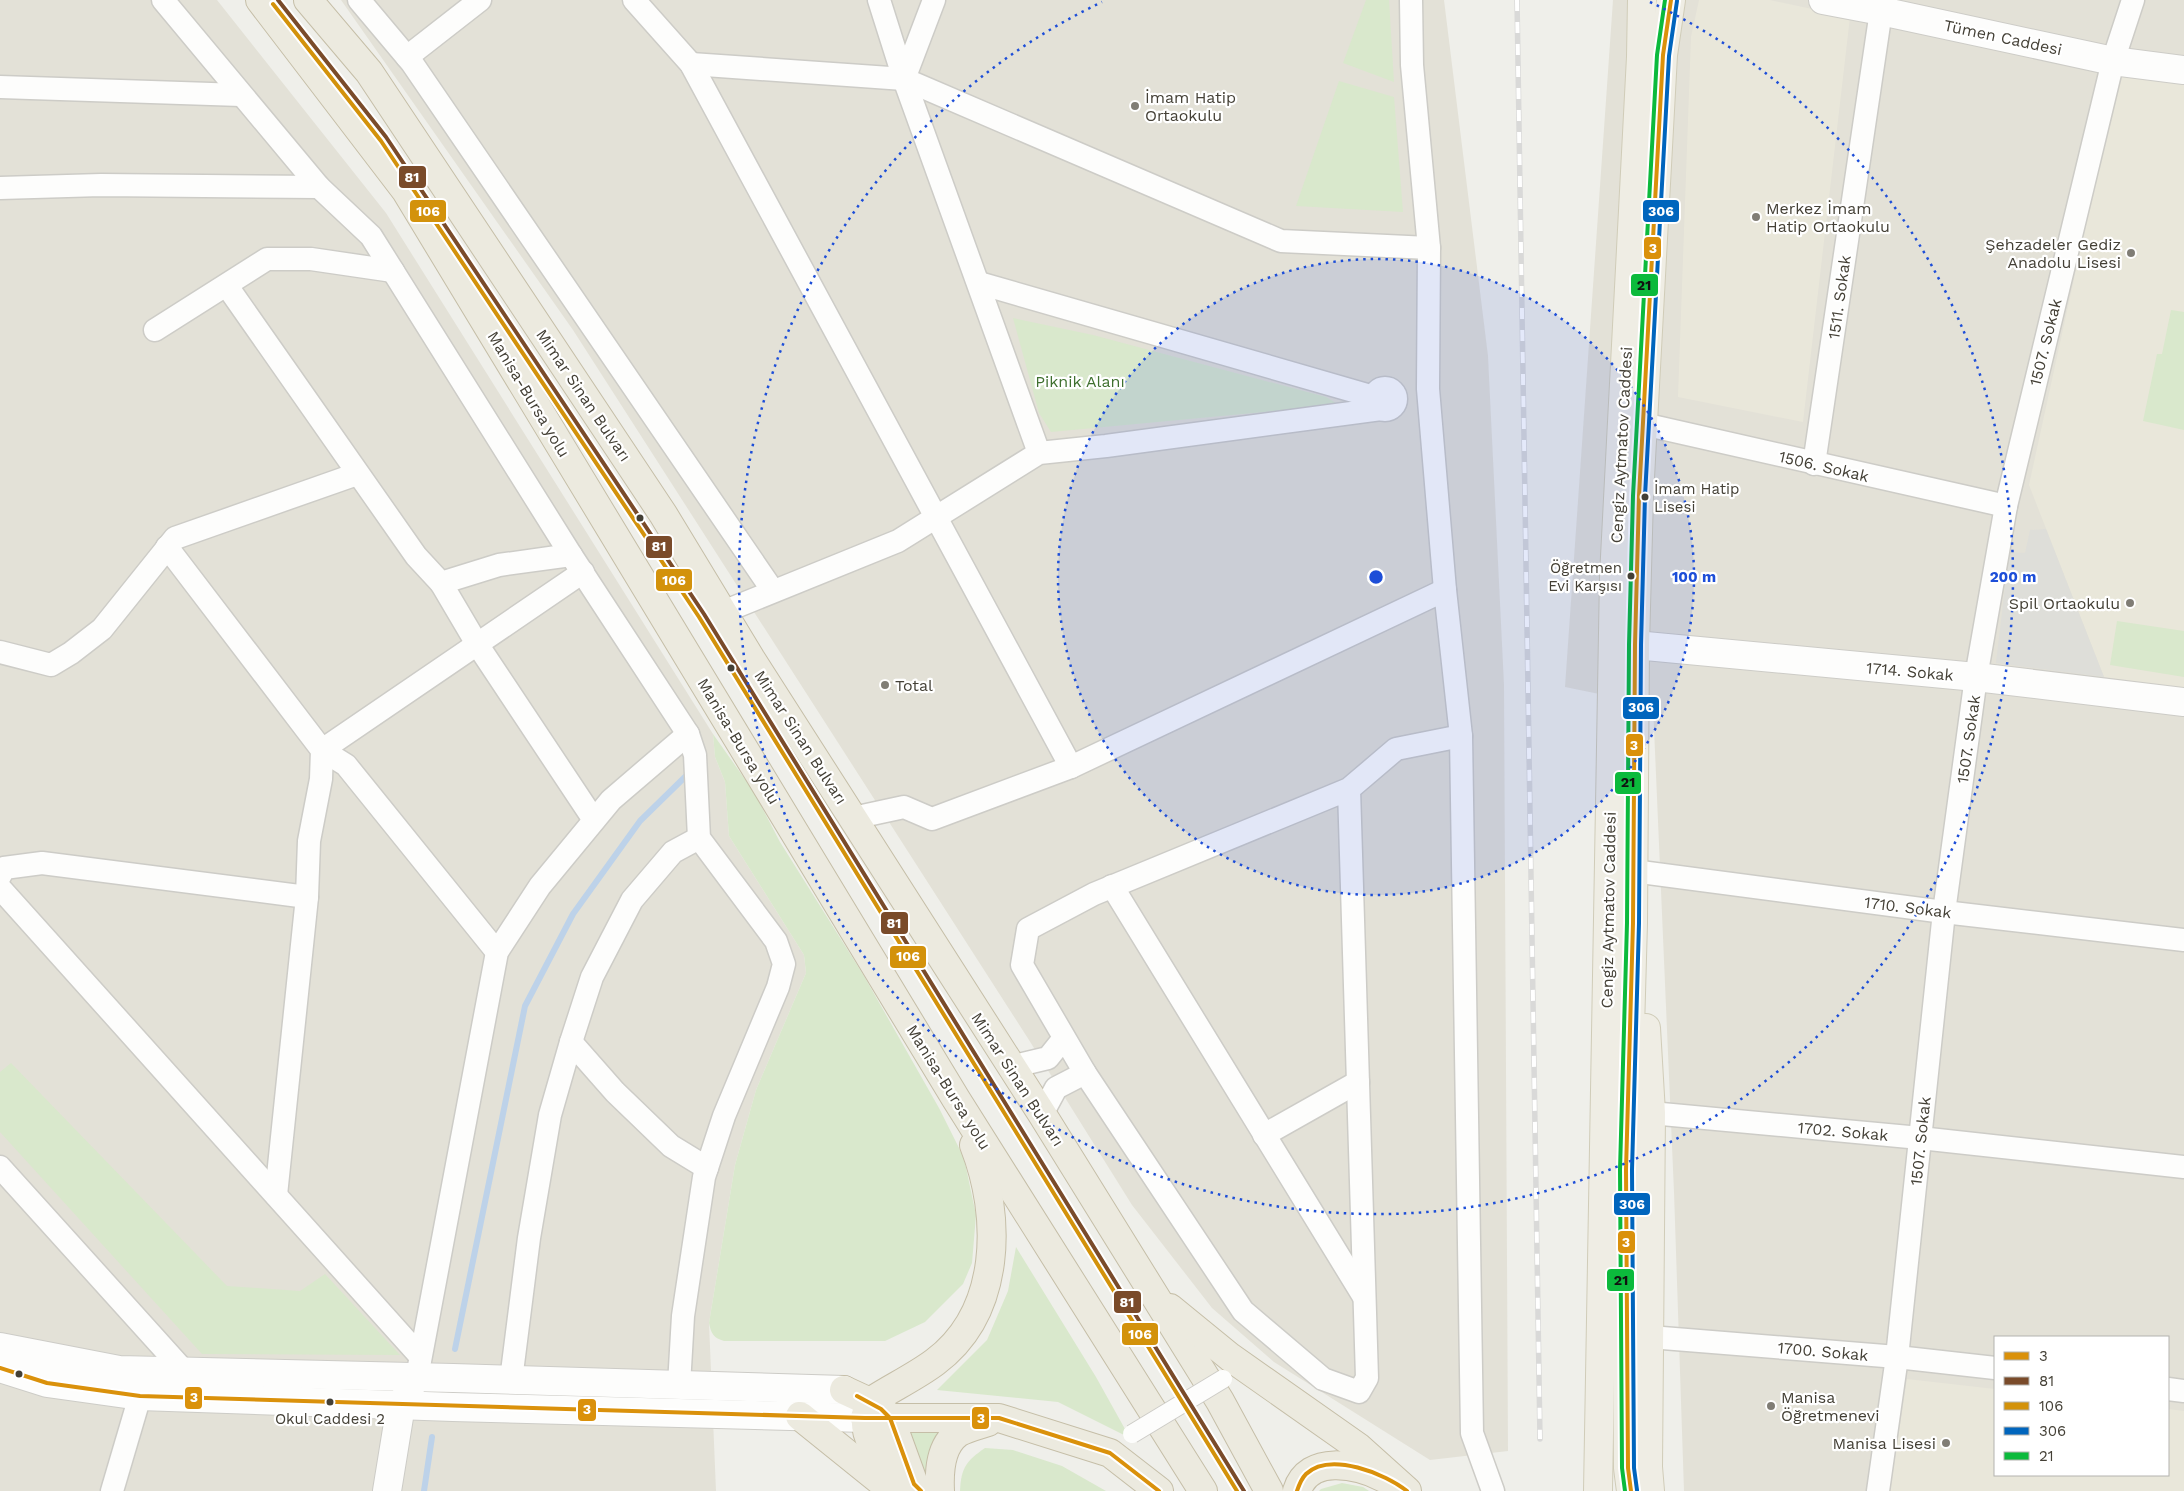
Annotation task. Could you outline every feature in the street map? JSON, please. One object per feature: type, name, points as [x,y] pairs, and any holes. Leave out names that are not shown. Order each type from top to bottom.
[{"type":"highway","name":"Manisa-Bursa yolu","points":[[260,0],[406,191],[956,1099],[1204,1491]]},
{"type":"highway","name":"Mimar Sinan Bulvarı","points":[[308,0],[375,80],[663,514],[722,612],[1010,1067],[1042,1114],[1220,1401],[1269,1491]]},
{"type":"highway","points":[[908,1491],[877,1457],[875,1412],[902,1384],[936,1361],[951,1347],[969,1325],[982,1299],[992,1244],[991,1212],[981,1163],[956,1099]]},
{"type":"highway","points":[[1153,1294],[1230,1356],[1358,1448],[1405,1489]]},
{"type":"highway","points":[[844,1390],[902,1384]]},
{"type":"highway","points":[[844,1390],[875,1412],[914,1484],[921,1491]]},
{"type":"highway","points":[[875,1412],[999,1418],[1110,1454],[1159,1491]]},
{"type":"highway","points":[[800,1416],[893,1491]]},
{"type":"highway","points":[[940,1491],[939,1471],[945,1451],[958,1433],[999,1418]]},
{"type":"highway","points":[[1297,1491],[1304,1476],[1311,1470],[1326,1466],[1344,1465],[1373,1472],[1405,1489]]},
{"type":"main road","name":"Cengiz Aytmatov Caddesi","points":[[1598,1491],[1614,576],[1641,57],[1642,0]]},
{"type":"main road","name":"Cengiz Aytmatov Caddesi","points":[[1631,1491],[1628,1468],[1626,1170],[1633,871],[1635,645],[1643,424],[1663,54],[1671,0]]},
{"type":"main road","points":[[1632,923],[1646,1024],[1651,1114],[1648,1467],[1650,1491]]},
{"type":"street","points":[[163,0],[319,187],[371,236],[577,564],[688,734],[695,755],[698,838],[776,941],[784,964],[778,987],[724,1116],[704,1177],[683,1316],[679,1385]]},
{"type":"street","points":[[359,0],[407,57],[773,591]]},
{"type":"street","points":[[407,57],[480,0]]},
{"type":"street","points":[[634,0],[691,64],[935,519],[1071,767]]},
{"type":"street","points":[[879,0],[904,79],[1039,453]]},
{"type":"street","points":[[904,79],[934,0]]},
{"type":"street","points":[[1411,0],[1412,65],[1429,248],[1428,390],[1445,590],[1461,736],[1472,1433],[1493,1491]]},
{"type":"street","name":"Tümen Caddesi","points":[[1823,0],[1881,10],[2113,60],[2184,70]]},
{"type":"street","name":"1507. Sokak","points":[[1878,1491],[1897,1356],[1944,912],[1976,677],[2006,506],[2113,60],[2133,0]]},
{"type":"street","name":"1511. Sokak","points":[[1814,464],[1881,10]]},
{"type":"street","points":[[691,64],[904,79],[1281,241],[1429,248]]},
{"type":"street","points":[[0,87],[241,95]]},
{"type":"street","points":[[0,188],[102,186],[319,187]]},
{"type":"street","points":[[154,330],[227,286],[267,259],[311,260],[393,271]]},
{"type":"street","points":[[979,283],[1384,400]]},
{"type":"street","points":[[227,286],[416,556],[441,583],[477,644],[594,820]]},
{"type":"street","points":[[722,612],[898,541],[1039,453],[1106,446],[1384,400],[1428,390]]},
{"type":"street","name":"1506. Sokak","points":[[1643,424],[2006,506]]},
{"type":"street","points":[[0,652],[52,665],[102,629],[176,538],[358,474]]},
{"type":"street","points":[[168,547],[322,750],[346,765],[497,952]]},
{"type":"street","points":[[441,583],[499,565],[577,564]]},
{"type":"street","points":[[322,750],[477,644],[577,564]]},
{"type":"street","points":[[853,818],[904,807],[932,819],[1071,767],[1445,590]]},
{"type":"street","name":"1714. Sokak","points":[[1635,645],[1976,677],[2184,702]]},
{"type":"street","points":[[386,1491],[401,1405],[418,1367],[497,952],[540,886],[611,800],[688,734]]},
{"type":"street","points":[[1349,789],[1367,1378],[1359,1392],[1323,1379],[1243,1311],[1085,1073],[1022,965],[1028,929],[1112,886],[1349,789],[1396,749],[1461,736]]},
{"type":"street","points":[[276,1195],[306,897],[309,841],[321,779],[322,750]]},
{"type":"street","points":[[511,1380],[529,1238],[550,1115],[592,977],[632,900],[673,852],[698,838]]},
{"type":"street","points":[[0,876],[4,868],[42,863],[306,897]]},
{"type":"street","name":"1710. Sokak","points":[[1633,871],[1944,912],[2184,940]]},
{"type":"street","points":[[1112,886],[1365,1299]]},
{"type":"street","points":[[0,888],[276,1195],[418,1367]]},
{"type":"street","points":[[1010,1067],[1048,1058],[1064,1038]]},
{"type":"street","points":[[571,1042],[615,1092],[671,1146],[707,1168]]},
{"type":"street","points":[[1042,1114],[1056,1088],[1085,1073]]},
{"type":"street","points":[[1264,1135],[1358,1082]]},
{"type":"street","name":"1702. Sokak","points":[[1651,1114],[1920,1138],[2184,1167]]},
{"type":"street","points":[[0,1168],[185,1372]]},
{"type":"street","name":"1700. Sokak","points":[[1650,1337],[1897,1356],[1994,1368]]},
{"type":"street","points":[[0,1347],[119,1370],[143,1384],[185,1372],[418,1367],[511,1380],[844,1390]]},
{"type":"street","points":[[0,1368],[47,1383],[143,1384],[401,1405],[800,1416],[875,1412]]},
{"type":"street","points":[[1132,1434],[1223,1379]]},
{"type":"street","points":[[112,1491],[143,1384]]},
{"type":"street","points":[[2169,1389],[2184,1390]]},
{"type":"shaded area","points":[[0,0],[217,0],[386,213],[713,734],[715,757],[725,782],[729,836],[804,955],[806,973],[756,1090],[735,1165],[709,1323],[716,1491],[0,1491]]},
{"type":"shaded area","points":[[341,0],[1444,0],[1488,356],[1504,685],[1508,1451],[1430,1460],[1274,1362],[1212,1308],[1132,1205],[1029,1040],[573,330]]},
{"type":"shaded area","points":[[1613,0],[2184,0],[2184,1491],[1684,1491],[1674,1192],[1653,705],[1565,687]]},
{"type":"shaded area","name":"Merkez İmam Hatip Ortaokulu","points":[[1699,0],[1770,0],[1850,17],[1803,422],[1678,397],[1691,37]]},
{"type":"shaded area","points":[[2119,73],[2184,85],[2184,689],[2104,677],[2029,485]]},
{"type":"shaded area","points":[[2046,529],[2104,677],[1996,663],[2009,552],[2025,553],[2030,530]]},
{"type":"shaded area","name":"Manisa Lisesi","points":[[1907,1379],[1994,1389],[1994,1476],[2169,1476],[2169,1409],[2184,1411],[2184,1491],[1890,1491]]},
{"type":"green space","points":[[1366,0],[1389,0],[1394,82],[1343,63]]},
{"type":"green space","points":[[1339,81],[1394,97],[1403,212],[1296,206]]},
{"type":"green space","points":[[2171,310],[2184,312],[2184,430],[2143,421],[2157,354],[2162,354]]},
{"type":"green space","name":"Piknik Alanı","points":[[1013,318],[1093,335],[1326,397],[1339,405],[1051,432],[1039,413]]},
{"type":"green space","points":[[2117,621],[2184,631],[2184,677],[2110,665]]},
{"type":"green space","points":[[713,734],[754,792],[780,842],[864,976],[939,1108],[964,1158],[976,1215],[972,1263],[963,1284],[925,1322],[885,1341],[724,1341],[715,1337],[710,1327],[709,1323],[735,1165],[756,1090],[806,973],[804,955],[729,836],[725,782],[715,757]]},
{"type":"green space","points":[[11,1063],[227,1286],[300,1291],[325,1274],[400,1355],[202,1354],[0,1132],[0,1072]]},
{"type":"green space","points":[[1016,1247],[1096,1377],[1130,1438],[1058,1402],[937,1390],[987,1340],[1008,1291]]},
{"type":"green space","points":[[906,1430],[941,1431],[927,1484]]},
{"type":"green space","points":[[985,1448],[1013,1450],[1062,1466],[1106,1491],[960,1491],[963,1471],[969,1461]]},
{"type":"green space","points":[[1342,1483],[1363,1487],[1369,1491],[1319,1491]]},
{"type":"waterway","points":[[455,1349],[525,1006],[573,914],[640,821],[688,774]]},
{"type":"waterway","points":[[424,1491],[432,1437]]},
{"type":"railway","points":[[1517,0],[1540,1439]]},
{"type":"transit line","name":"81","points":[[278,0],[386,137],[704,614],[1244,1491]]},
{"type":"transit line","name":"21","points":[[1625,1491],[1622,1468],[1620,1170],[1627,923],[1629,645],[1633,496],[1657,55],[1665,0]]},
{"type":"transit line","name":"3","points":[[1631,1491],[1628,1468],[1626,1170],[1633,923],[1635,645],[1639,496],[1663,55],[1671,0]]},
{"type":"transit line","name":"306","points":[[1637,1490],[1634,1468],[1632,1170],[1639,923],[1641,645],[1645,496],[1669,56],[1677,1]]},
{"type":"transit line","name":"106","points":[[273,4],[381,141],[699,617],[1237,1491]]},
{"type":"transit line","name":"3","points":[[0,1368],[47,1383],[140,1396],[865,1418],[999,1418],[1110,1453],[1159,1491]]},
{"type":"transit line","name":"3","points":[[857,1396],[881,1409],[890,1418],[914,1484],[921,1491]]},
{"type":"transit line","name":"3","points":[[1297,1491],[1301,1480],[1306,1474],[1316,1467],[1329,1465],[1343,1465],[1372,1472],[1398,1484],[1407,1491]]},
{"type":"place","name":"İmam Hatip Ortaokulu","points":[[1135,106]]},
{"type":"place","name":"Merkez İmam Hatip Ortaokulu","points":[[1756,217]]},
{"type":"place","name":"Şehzadeler Gediz Anadolu Lisesi","points":[[2131,253]]},
{"type":"place","name":"İmam Hatip Lisesi","points":[[1645,497]]},
{"type":"place","name":"Öğretmen Evi Karşısı","points":[[1631,576]]},
{"type":"place","name":"Spil Ortaokulu","points":[[2130,603]]},
{"type":"place","name":"Total","points":[[885,685]]},
{"type":"place","name":"Okul Caddesi 2","points":[[330,1402]]},
{"type":"place","name":"Manisa Öğretmenevi","points":[[1771,1406]]},
{"type":"place","name":"Manisa Lisesi","points":[[1946,1443]]}]
